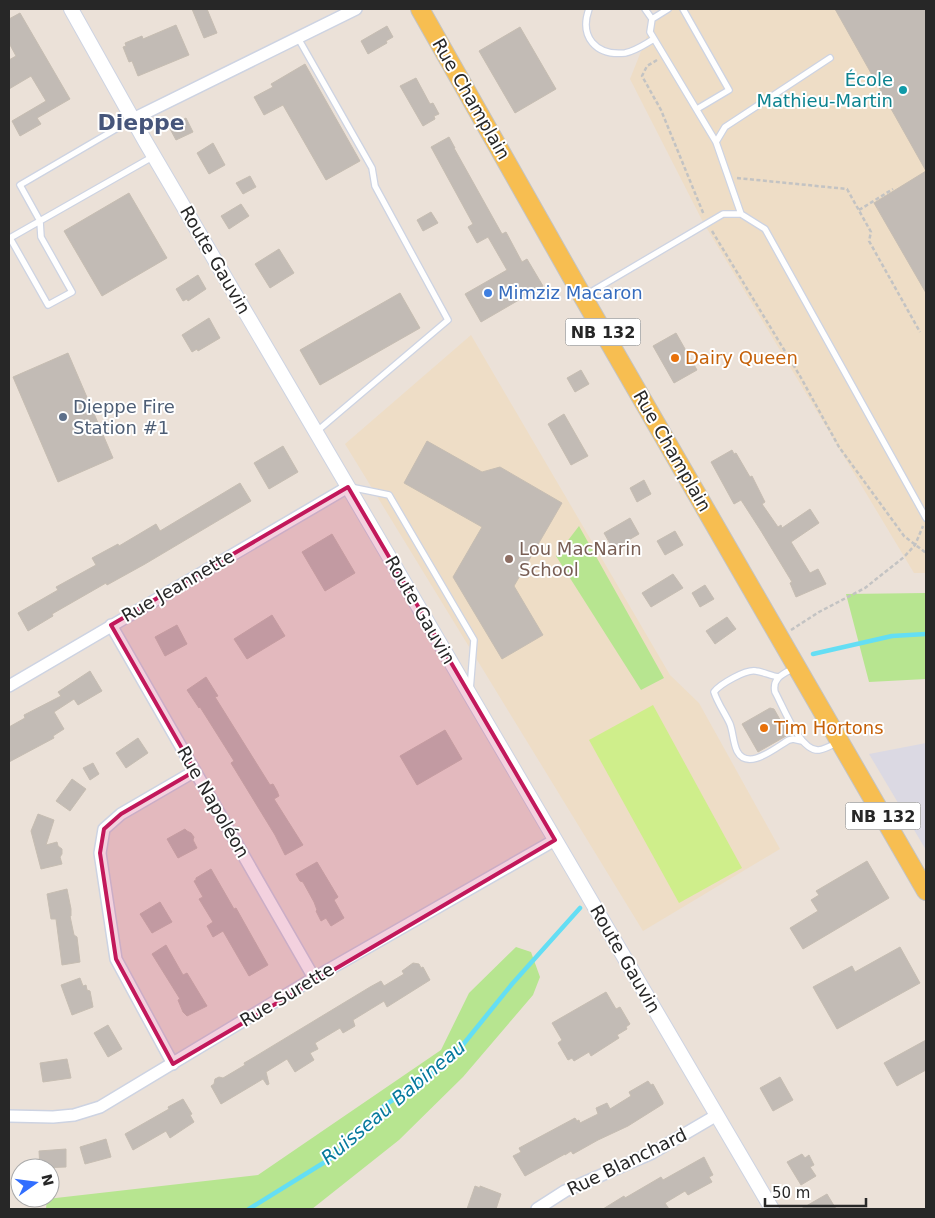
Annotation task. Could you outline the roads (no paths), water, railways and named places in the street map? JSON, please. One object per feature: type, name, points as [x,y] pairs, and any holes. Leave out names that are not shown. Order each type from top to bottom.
[{"type":"main road","name":"Rue Champlain","points":[[420,9],[583,297],[926,891]]},
{"type":"street","name":"Route Gauvin","points":[[71,9],[132,119],[772,1209]]},
{"type":"street","points":[[132,119],[356,9]]},
{"type":"street","name":"Rue Jeannette","points":[[9,686],[348,486]]},
{"type":"street","name":"Rue Napoléon","points":[[111,625],[314,978]]},
{"type":"street","points":[[173,1064],[116,959],[100,853],[104,829],[121,814],[195,771]]},
{"type":"street","name":"Rue Surette","points":[[9,1116],[53,1118],[74,1115],[100,1107],[314,978],[555,840]]},
{"type":"street","name":"Rue Blanchard","points":[[537,1209],[565,1191],[652,1153],[717,1115]]},
{"type":"lane","points":[[589,9],[585,20],[586,31],[590,41],[600,50],[612,53],[626,52],[638,49],[654,39]]},
{"type":"lane","points":[[644,9],[652,18],[650,32],[716,142],[741,214]]},
{"type":"lane","points":[[652,18],[668,9]]},
{"type":"lane","points":[[683,9],[730,90],[697,109]]},
{"type":"lane","points":[[298,38],[372,168],[374,186],[448,320],[316,432]]},
{"type":"lane","points":[[716,142],[725,127],[830,58]]},
{"type":"lane","points":[[132,119],[20,185],[40,220],[40,237],[72,292],[48,305],[10,238],[40,220],[154,156]]},
{"type":"lane","points":[[583,297],[723,214],[741,214],[765,229],[926,517]]},
{"type":"lane","points":[[348,486],[389,495],[470,632],[474,640],[470,695]]},
{"type":"lane","points":[[797,667],[775,680],[774,686],[775,692],[802,741],[812,749],[818,750],[840,741]]},
{"type":"lane","points":[[779,677],[751,670],[722,685],[714,692],[730,725],[737,750],[745,758],[759,758],[789,740],[802,741]]},
{"type":"waterway","name":"Ruisseau Babineau","points":[[813,654],[892,636],[926,634]]},
{"type":"waterway","name":"Ruisseau Babineau","points":[[249,1209],[333,1157],[385,1105],[428,1077],[457,1052],[512,984],[580,908]]},
{"type":"place","name":"École Mathieu-Martin","points":[[903,90]]},
{"type":"place","name":"Mimziz Macaron","points":[[488,293]]},
{"type":"place","name":"Dairy Queen","points":[[675,358]]},
{"type":"place","name":"Dieppe Fire Station #1","points":[[63,417]]},
{"type":"place","name":"Lou MacNarin School","points":[[509,559]]},
{"type":"place","name":"Tim Hortons","points":[[764,728]]},
{"type":"district","name":"Dieppe","points":[[141,122]]}]
